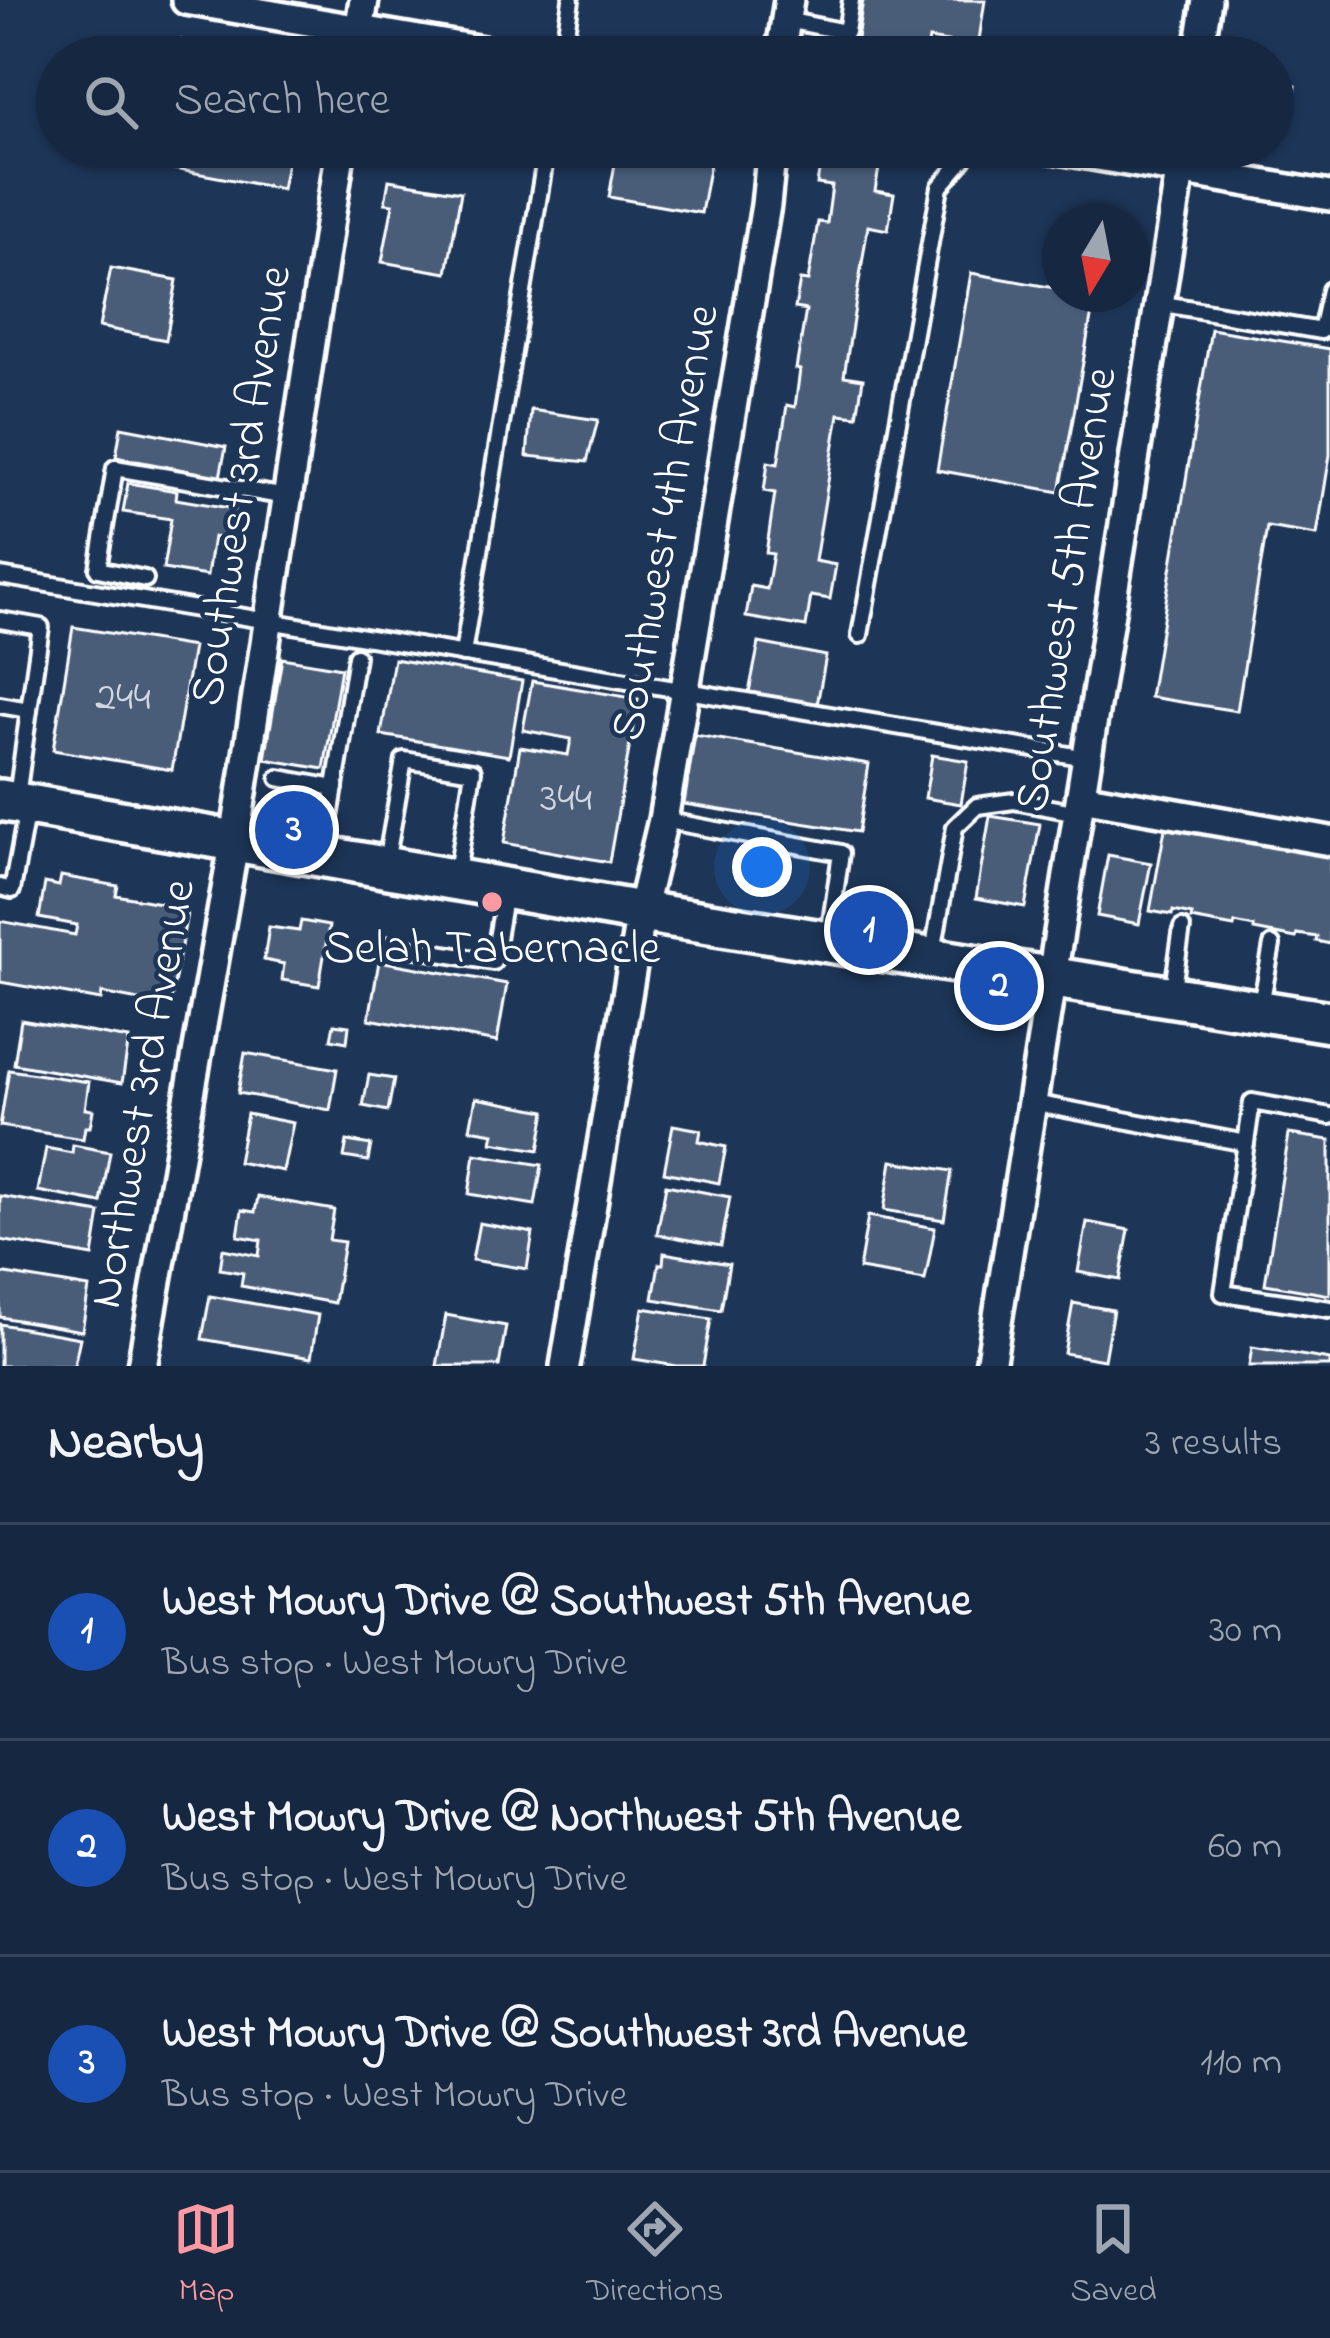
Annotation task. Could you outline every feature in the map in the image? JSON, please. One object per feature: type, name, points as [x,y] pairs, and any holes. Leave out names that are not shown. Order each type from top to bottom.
[{"type":"street","points":[[186,0],[329,36]]},
{"type":"street","points":[[358,36],[364,0]]},
{"type":"street","points":[[1201,36],[1207,0]]},
{"type":"street","name":"Southwest 3rd Avenue","points":[[235,838],[338,168]]},
{"type":"street","name":"Southwest 4th Avenue","points":[[566,1366],[641,912],[663,820],[770,168]]},
{"type":"street","name":"Southwest 5th Avenue","points":[[990,1366],[1180,168]]},
{"type":"street","points":[[1221,168],[1330,196]]},
{"type":"street","points":[[14,802],[641,912],[1330,1022]]},
{"type":"street","points":[[1080,805],[1330,841]]},
{"type":"street","name":"Northwest 3rd Avenue","points":[[142,1366],[235,838]]},
{"type":"lane","points":[[565,36],[571,0]]},
{"type":"lane","points":[[787,10],[846,32],[851,0]]},
{"type":"lane","points":[[463,654],[544,168]]},
{"type":"lane","points":[[860,635],[940,187],[956,168]]},
{"type":"lane","points":[[1158,303],[1322,331],[1330,290]]},
{"type":"lane","points":[[145,578],[98,569],[115,468],[287,496]]},
{"type":"lane","points":[[0,576],[1088,758]]},
{"type":"lane","points":[[0,620],[40,627],[14,802],[12,890],[0,887]]},
{"type":"lane","points":[[324,855],[356,656]]},
{"type":"lane","points":[[0,705],[29,710]]},
{"type":"lane","points":[[386,866],[404,760],[473,771],[456,878]]},
{"type":"lane","points":[[279,778],[335,788]]},
{"type":"lane","points":[[932,957],[955,827],[977,806],[1014,801],[1080,805]]},
{"type":"lane","points":[[663,820],[841,853],[829,941]]},
{"type":"lane","points":[[391,945],[493,962],[506,887]]},
{"type":"lane","points":[[1172,996],[1181,928]]},
{"type":"lane","points":[[1259,1010],[1271,945]]},
{"type":"lane","points":[[1033,1102],[1246,1143]]},
{"type":"lane","points":[[1330,1116],[1252,1102],[1223,1293],[1330,1309]]},
{"type":"building","points":[[863,0],[985,0],[980,36],[857,36]]},
{"type":"building","points":[[169,168],[286,168],[282,189]]},
{"type":"building","points":[[614,168],[709,168],[701,213],[609,197]]},
{"type":"building","points":[[820,168],[879,168],[875,191],[894,194],[888,230],[868,226],[844,376],[863,379],[857,416],[839,414],[815,561],[836,565],[830,599],[811,596],[806,627],[746,617],[751,586],[767,589],[773,554],[766,553],[775,493],[764,491],[768,462],[778,464],[787,405],[795,407],[806,310],[795,308],[800,280],[808,281],[818,222],[827,223],[832,186],[817,184]]},
{"type":"building","points":[[389,180],[461,192],[447,273],[382,262],[393,204],[385,203]]},
{"type":"building","points":[[111,268],[177,280],[166,340],[99,327]]},
{"type":"building","points":[[971,273],[1042,286],[1042,312],[1092,312],[1060,492],[937,470]]},
{"type":"building","points":[[1211,329],[1330,349],[1330,455],[1317,535],[1267,527],[1237,711],[1150,697]]},
{"type":"building","points":[[531,410],[598,420],[587,462],[527,456]]},
{"type":"building","points":[[121,427],[226,447],[220,477],[116,457]]},
{"type":"building","points":[[128,483],[177,491],[176,499],[235,509],[230,540],[213,537],[207,576],[163,569],[171,519],[123,512]]},
{"type":"building","points":[[73,627],[193,647],[172,770],[53,750]]},
{"type":"building","points":[[759,643],[826,656],[817,705],[749,692]]},
{"type":"building","points":[[282,658],[341,668],[324,769],[265,759]]},
{"type":"building","points":[[394,659],[522,681],[509,756],[381,735]]},
{"type":"building","points":[[532,681],[638,699],[609,862],[504,843],[520,747],[568,755],[571,739],[523,730]]},
{"type":"building","points":[[695,735],[869,764],[858,832],[684,804]]},
{"type":"building","points":[[932,755],[968,761],[961,804],[925,798]]},
{"type":"building","points":[[990,816],[1040,824],[1025,907],[976,898]]},
{"type":"building","points":[[1167,818],[1330,847],[1330,944],[1316,941],[1317,937],[1297,934],[1296,938],[1235,923],[1234,927],[1191,919],[1192,915],[1173,911],[1172,915],[1150,911]]},
{"type":"building","points":[[1108,855],[1151,863],[1139,924],[1097,916]]},
{"type":"building","points":[[61,876],[118,886],[116,895],[188,908],[170,1006],[102,993],[101,1000],[0,982],[0,921],[75,935],[77,925],[39,918],[45,883],[59,886]]},
{"type":"building","points":[[301,921],[329,926],[319,986],[282,980],[284,964],[264,960],[269,927],[299,931]]},
{"type":"building","points":[[379,961],[507,984],[497,1042],[369,1019]]},
{"type":"building","points":[[21,1020],[129,1039],[122,1083],[14,1064]]},
{"type":"building","points":[[334,1024],[349,1026],[347,1042],[331,1039]]},
{"type":"building","points":[[245,1053],[337,1069],[330,1110],[238,1093]]},
{"type":"building","points":[[9,1070],[89,1082],[85,1109],[93,1110],[83,1139],[0,1126]]},
{"type":"building","points":[[369,1075],[394,1079],[388,1111],[363,1106]]},
{"type":"building","points":[[476,1098],[546,1111],[539,1150],[492,1142],[494,1133],[470,1129]]},
{"type":"building","points":[[247,1114],[293,1123],[283,1171],[238,1162]]},
{"type":"building","points":[[673,1125],[701,1130],[699,1141],[726,1147],[719,1183],[664,1172]]},
{"type":"building","points":[[1289,1134],[1330,1140],[1330,1295],[1265,1284]]},
{"type":"building","points":[[347,1141],[371,1145],[368,1161],[344,1157]]},
{"type":"building","points":[[73,1145],[110,1152],[101,1203],[38,1191],[46,1148],[72,1153]]},
{"type":"building","points":[[475,1154],[542,1165],[535,1205],[469,1194]]},
{"type":"building","points":[[892,1161],[952,1171],[944,1220],[884,1210]]},
{"type":"building","points":[[666,1185],[730,1197],[721,1246],[657,1234]]},
{"type":"building","points":[[0,1196],[100,1213],[93,1256],[0,1240]]},
{"type":"building","points":[[258,1197],[334,1210],[329,1240],[344,1242],[334,1303],[241,1286],[243,1273],[220,1269],[223,1249],[259,1256],[261,1240],[238,1236],[242,1210],[255,1212]]},
{"type":"building","points":[[868,1216],[935,1228],[925,1280],[859,1269]]},
{"type":"building","points":[[1087,1222],[1129,1230],[1120,1280],[1078,1272]]},
{"type":"building","points":[[479,1223],[533,1233],[527,1269],[472,1260]]},
{"type":"building","points":[[664,1253],[729,1264],[721,1310],[653,1299]]},
{"type":"building","points":[[0,1273],[89,1288],[82,1331],[0,1317]]},
{"type":"building","points":[[210,1296],[318,1315],[311,1358],[202,1339]]},
{"type":"building","points":[[1073,1303],[1113,1310],[1104,1360],[1064,1353]]},
{"type":"building","points":[[643,1308],[711,1319],[703,1366],[634,1359]]},
{"type":"building","points":[[446,1315],[506,1326],[499,1366],[437,1366]]},
{"type":"building","points":[[0,1324],[80,1338],[74,1366],[0,1366]]},
{"type":"building","points":[[1252,1347],[1330,1360],[1330,1366],[1249,1366]]},
{"type":"place","name":"West Mowry Drive @ Southwest 3rd Avenue","points":[[294,830]]},
{"type":"place","name":"Selah Tabernacle","points":[[492,902]]},
{"type":"place","name":"West Mowry Drive @ Southwest 5th Avenue","points":[[869,930]]},
{"type":"place","name":"West Mowry Drive @ Northwest 5th Avenue","points":[[999,986]]}]
